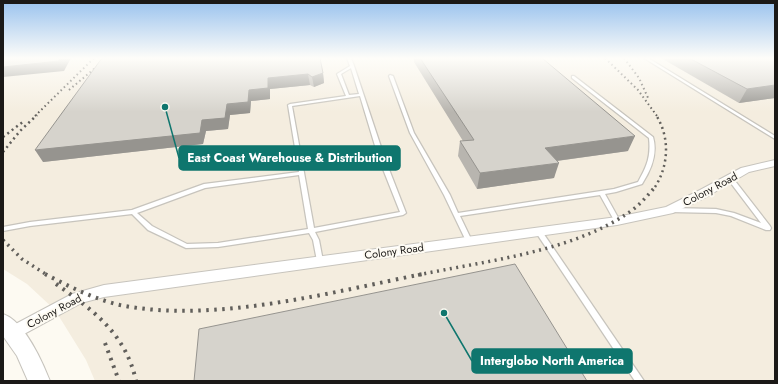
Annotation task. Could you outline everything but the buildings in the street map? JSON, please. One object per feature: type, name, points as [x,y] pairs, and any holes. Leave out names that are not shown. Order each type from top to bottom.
[{"type":"street","name":"Colony Road","points":[[8,328],[87,294],[254,269],[617,221],[669,210],[704,193],[745,170],[775,163]]},
{"type":"street","points":[[8,328],[33,364],[39,381]]},
{"type":"lane","points":[[341,76],[348,97]]},
{"type":"lane","points":[[133,212],[150,228],[186,246],[218,245],[311,231],[402,213],[382,159],[355,76]]},
{"type":"lane","points":[[391,76],[412,134],[447,196],[469,241]]},
{"type":"lane","points":[[675,76],[772,134],[775,138]]},
{"type":"lane","points":[[456,215],[602,193],[640,184],[651,165],[653,150],[650,138],[573,77]]},
{"type":"lane","points":[[320,261],[316,240],[311,231],[290,105],[361,95]]},
{"type":"lane","points":[[3,229],[30,224],[133,212],[204,186],[301,173]]},
{"type":"lane","points":[[669,210],[716,211],[732,214],[768,228],[730,178]]},
{"type":"lane","points":[[602,193],[617,221]]},
{"type":"lane","points":[[539,232],[640,381]]},
{"type":"shaded area","points":[[3,76],[775,76],[775,381],[95,381],[86,360],[55,310],[27,284],[3,269]]},
{"type":"railway","points":[[35,116],[76,76]]},
{"type":"railway","points":[[69,90],[86,76]]},
{"type":"railway","points":[[623,76],[638,90],[657,116]]},
{"type":"railway","points":[[637,76],[649,100]]},
{"type":"railway","points":[[3,152],[20,131],[37,115]]},
{"type":"railway","points":[[655,187],[663,170],[666,151],[664,132],[656,115]]},
{"type":"railway","points":[[3,137],[24,121]]},
{"type":"railway","points":[[420,275],[499,260],[554,246],[581,237],[628,213],[656,186]]},
{"type":"railway","points":[[3,240],[22,259],[47,275]]},
{"type":"railway","points":[[45,274],[91,296],[120,305],[156,310],[194,311],[233,308],[312,297],[420,275]]},
{"type":"railway","points":[[56,284],[95,314],[116,337],[131,364],[136,381]]},
{"type":"railway","points":[[105,343],[119,381]]},
{"type":"place","name":"East Coast Warehouse & Distribution","points":[[165,107]]},
{"type":"place","name":"Interglobo North America","points":[[444,313]]}]
